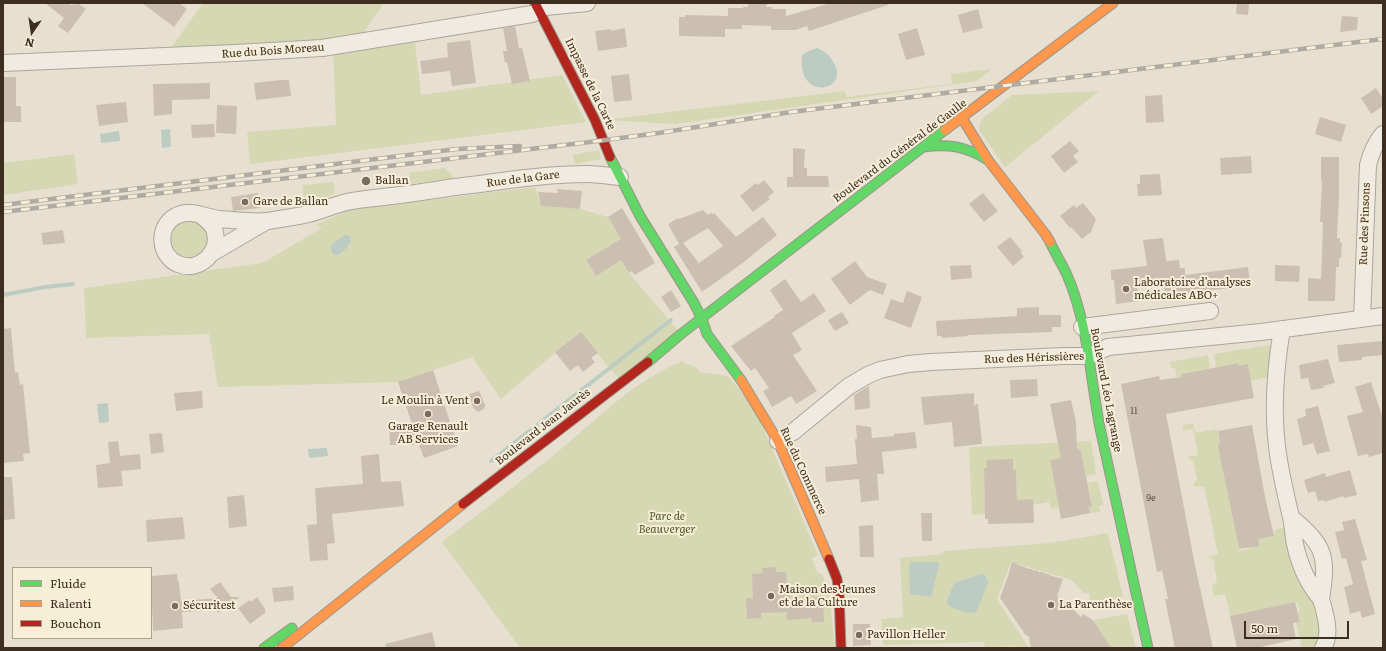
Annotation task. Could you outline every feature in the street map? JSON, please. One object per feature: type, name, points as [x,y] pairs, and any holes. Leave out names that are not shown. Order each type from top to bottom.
[{"type":"street","name":"Rue du Bois Moreau","points":[[3,63],[234,54],[322,48],[532,14],[537,6],[545,7],[587,3]]},
{"type":"street","name":"Boulevard du Général de Gaulle","points":[[702,319],[923,147],[1113,3]]},
{"type":"street","name":"Impasse de la Carte","points":[[537,6],[595,120],[620,177]]},
{"type":"street","name":"Boulevard Léo Lagrange","points":[[962,118],[988,160],[1046,235],[1067,275],[1079,312],[1089,356],[1091,377],[1100,427],[1148,648]]},
{"type":"street","name":"Rue des Pinsons","points":[[1362,319],[1368,165],[1374,146],[1383,134]]},
{"type":"street","name":"Boulevard Léo Lagrange","points":[[923,147],[951,145],[962,147],[973,151],[988,160]]},
{"type":"street","name":"Rue de la Gare","points":[[265,222],[212,254],[205,261],[197,265],[188,266],[178,264],[165,252],[162,243],[162,234],[165,226],[174,217],[186,212],[220,219],[265,222],[305,215],[349,202],[463,186],[562,175],[588,174],[620,177]]},
{"type":"street","points":[[620,177],[640,216],[694,303],[702,319]]},
{"type":"street","points":[[202,216],[209,221],[215,233],[215,246],[212,254]]},
{"type":"street","points":[[1082,327],[1210,312]]},
{"type":"street","name":"Rue des Hérissières","points":[[778,442],[793,432],[849,386],[880,370],[908,364],[1089,356],[1108,347],[1282,329],[1383,316]]},
{"type":"street","name":"Rue du Commerce","points":[[702,319],[707,334],[739,376],[778,442],[827,552],[840,592],[841,648]]},
{"type":"street","name":"Boulevard Jean Jaurès","points":[[282,648],[398,554],[702,319]]},
{"type":"street","points":[[1282,329],[1275,391],[1275,425],[1278,453],[1283,484],[1292,518],[1295,544],[1310,583],[1321,599]]},
{"type":"street","points":[[1292,518],[1314,539],[1323,555],[1324,583],[1321,599],[1327,632],[1326,643],[1323,648]]},
{"type":"street","name":"Boulevard Jean Jaurès","points":[[264,648],[398,554]]},
{"type":"green space","points":[[203,3],[384,3],[356,43],[414,33],[421,95],[562,75],[586,122],[250,164],[247,132],[336,125],[333,47],[165,56]]},
{"type":"green space","points":[[992,69],[977,81],[676,124],[603,120],[845,91],[847,97],[952,84],[951,74]]},
{"type":"green space","points":[[1099,91],[1005,167],[979,130],[980,123],[983,118],[1012,95]]},
{"type":"green space","points":[[599,150],[601,159],[575,164],[573,155]]},
{"type":"green space","points":[[74,154],[78,184],[3,195],[3,163]]},
{"type":"green space","points":[[445,168],[454,178],[411,184],[409,173]]},
{"type":"green space","points":[[333,182],[335,193],[325,198],[304,202],[302,185]]},
{"type":"green space","points":[[535,187],[542,206],[580,209],[608,217],[623,242],[613,244],[586,261],[596,275],[621,260],[629,273],[681,334],[621,382],[585,338],[580,342],[575,336],[501,399],[472,357],[398,382],[218,387],[209,334],[86,338],[84,288],[262,263],[322,228],[316,225],[348,210]]},
{"type":"green space","points":[[189,221],[202,227],[208,240],[202,253],[189,259],[176,253],[170,240],[176,227]]},
{"type":"green space","points":[[1268,345],[1270,346],[1271,350],[1268,377],[1251,381],[1238,363],[1216,367],[1214,354]]},
{"type":"green space","points":[[1208,355],[1210,368],[1182,374],[1182,377],[1177,378],[1175,368],[1171,368],[1170,362]]},
{"type":"green space","name":"Parc de Beauverger","points":[[683,361],[685,364],[695,366],[700,372],[728,376],[755,409],[818,555],[812,559],[817,572],[823,575],[830,601],[835,648],[520,648],[442,542],[546,462],[618,400],[649,378]]},
{"type":"green space","points":[[1193,423],[1195,433],[1217,429],[1220,443],[1218,444],[1220,457],[1239,551],[1249,549],[1249,547],[1258,539],[1274,536],[1275,530],[1286,527],[1318,618],[1320,630],[1319,637],[1312,648],[1302,648],[1296,623],[1300,622],[1298,612],[1300,611],[1297,602],[1230,616],[1225,594],[1214,596],[1212,586],[1217,581],[1213,559],[1207,557],[1218,554],[1204,486],[1194,487],[1193,485],[1197,479],[1193,461],[1187,457],[1198,455],[1193,429],[1182,431],[1184,425]]},
{"type":"green space","points":[[1091,441],[1096,474],[1086,476],[1082,454],[1050,460],[1059,508],[1051,509],[1049,502],[1033,505],[1033,499],[1017,500],[1016,470],[1013,470],[1013,460],[987,460],[987,468],[984,468],[985,514],[972,515],[969,447]]},
{"type":"green space","points":[[1098,481],[1103,505],[1099,506],[1100,512],[1090,513],[1089,507],[1092,506],[1088,483]]},
{"type":"green space","points":[[1108,533],[1123,597],[1089,603],[1090,594],[1084,593],[1072,580],[1011,562],[997,599],[1029,648],[1018,648],[1017,646],[985,647],[984,642],[883,645],[881,619],[903,617],[900,558],[943,554],[943,551],[1050,543]]},
{"type":"green space","points":[[1127,614],[1136,648],[1105,648],[1109,645],[1094,620]]},
{"type":"shaded area","points":[[817,48],[826,53],[832,59],[837,74],[835,81],[829,86],[822,88],[814,86],[807,80],[803,70],[802,56],[806,52]]},
{"type":"shaded area","points":[[170,129],[171,147],[162,148],[161,130]]},
{"type":"shaded area","points":[[119,131],[120,141],[101,143],[100,134]]},
{"type":"shaded area","points":[[344,235],[351,237],[351,240],[345,249],[338,255],[333,254],[331,250],[332,244]]},
{"type":"shaded area","points":[[108,403],[109,422],[99,423],[97,404]]},
{"type":"shaded area","points":[[327,448],[328,456],[309,458],[308,449]]},
{"type":"shaded area","points":[[911,562],[938,562],[939,565],[932,595],[930,597],[910,594],[909,566]]},
{"type":"shaded area","points":[[981,574],[985,575],[988,583],[976,612],[965,612],[948,605],[947,601],[954,583]]},
{"type":"building","points":[[45,3],[68,3],[70,5],[79,4],[86,9],[68,33],[58,26],[64,18]]},
{"type":"building","points":[[142,3],[179,3],[187,9],[174,27]]},
{"type":"building","points":[[831,3],[888,3],[888,5],[809,31],[807,26],[795,30],[771,30],[771,26],[742,25],[742,29],[725,29],[725,37],[679,36],[679,17],[685,17],[685,15],[728,16],[728,8],[748,7],[748,4],[767,4],[766,7],[772,7],[772,9],[786,9],[786,16]]},
{"type":"building","points":[[1237,3],[1249,3],[1248,15],[1236,14]]},
{"type":"building","points":[[978,9],[983,28],[963,33],[958,15]]},
{"type":"building","points":[[1342,16],[1358,17],[1357,30],[1340,32]]},
{"type":"building","points":[[515,26],[519,48],[522,48],[530,81],[512,84],[507,62],[505,63],[503,51],[507,51],[503,28]]},
{"type":"building","points":[[625,28],[627,47],[598,51],[595,31],[611,29],[611,31]]},
{"type":"building","points":[[917,28],[925,55],[906,60],[898,34]]},
{"type":"building","points":[[470,40],[476,83],[452,86],[450,71],[422,74],[420,61],[448,57],[447,43]]},
{"type":"building","points":[[629,74],[632,100],[614,102],[611,76]]},
{"type":"building","points":[[3,77],[16,77],[16,106],[21,106],[21,122],[3,122]]},
{"type":"building","points":[[289,80],[291,96],[256,100],[254,83]]},
{"type":"building","points":[[210,83],[210,99],[172,100],[172,114],[154,116],[153,84]]},
{"type":"building","points":[[1376,88],[1383,99],[1383,106],[1371,114],[1361,98]]},
{"type":"building","points":[[1162,95],[1164,122],[1146,123],[1145,96]]},
{"type":"building","points":[[126,102],[128,122],[99,126],[96,105]]},
{"type":"building","points":[[217,105],[237,106],[236,134],[216,133]]},
{"type":"building","points":[[1320,117],[1346,125],[1341,142],[1315,134]]},
{"type":"building","points":[[214,124],[215,137],[192,138],[191,125]]},
{"type":"building","points":[[1070,141],[1079,151],[1073,156],[1078,162],[1064,173],[1051,156]]},
{"type":"building","points":[[793,148],[805,149],[804,168],[807,168],[807,176],[828,176],[829,187],[787,187],[787,177],[793,177]]},
{"type":"building","points":[[1251,156],[1252,173],[1221,175],[1220,158]]},
{"type":"building","points":[[1321,157],[1339,157],[1337,238],[1340,238],[1340,243],[1342,243],[1339,267],[1336,267],[1335,301],[1308,301],[1308,278],[1321,279],[1323,222],[1320,222],[1322,181]]},
{"type":"building","points":[[1160,174],[1162,195],[1138,196],[1137,184],[1140,184],[1140,175]]},
{"type":"building","points":[[764,180],[774,192],[768,197],[770,199],[753,212],[740,196],[756,183],[758,185]]},
{"type":"building","points":[[557,189],[582,191],[580,209],[541,206],[538,192],[558,193]]},
{"type":"building","name":"Gare de Ballan","points":[[258,193],[260,208],[233,211],[231,197]]},
{"type":"building","points":[[983,193],[998,211],[984,222],[969,204]]},
{"type":"building","points":[[1083,203],[1096,219],[1091,232],[1082,239],[1060,216],[1074,205],[1076,208]]},
{"type":"building","points":[[622,208],[655,263],[635,275],[631,271],[629,273],[621,260],[596,276],[586,260],[621,239],[608,217]]},
{"type":"building","points":[[703,210],[708,215],[714,213],[736,237],[763,217],[777,235],[744,262],[702,292],[674,247],[679,244],[668,224],[678,218],[679,219]],"holes":[[[708,228],[723,246],[699,263],[683,243]]]},
{"type":"building","points":[[63,230],[65,243],[43,245],[41,233]]},
{"type":"building","points":[[1010,237],[1022,251],[1020,252],[1024,257],[1013,266],[997,247]]},
{"type":"building","points":[[1163,238],[1166,260],[1179,260],[1180,268],[1185,268],[1185,275],[1248,267],[1250,286],[1176,294],[1165,297],[1164,286],[1137,287],[1139,301],[1116,304],[1114,280],[1111,279],[1111,270],[1147,266],[1143,240]]},
{"type":"building","points":[[855,261],[867,277],[887,284],[883,295],[870,290],[850,305],[831,279]]},
{"type":"building","points":[[971,265],[972,278],[951,280],[950,266]]},
{"type":"building","points":[[1275,265],[1300,266],[1299,282],[1275,281]]},
{"type":"building","points":[[785,279],[801,302],[814,293],[826,311],[792,333],[802,350],[793,355],[817,391],[796,404],[791,396],[772,407],[763,391],[769,388],[755,368],[751,371],[731,346],[775,317],[774,316],[783,310],[770,290]]},
{"type":"building","points":[[671,290],[681,306],[671,312],[661,297]]},
{"type":"building","points":[[907,291],[922,297],[911,328],[884,318],[891,299],[903,303]]},
{"type":"building","points":[[1039,307],[1039,315],[1061,315],[1061,327],[1052,327],[1052,332],[968,335],[942,338],[942,336],[937,336],[936,321],[1017,316],[1017,308]]},
{"type":"building","points":[[842,312],[849,323],[835,331],[828,320]]},
{"type":"building","points":[[11,328],[15,373],[18,372],[20,385],[23,384],[30,453],[23,454],[24,461],[3,463],[3,329]]},
{"type":"building","points":[[581,332],[598,353],[591,358],[595,362],[583,372],[578,365],[570,371],[555,352]]},
{"type":"building","points":[[1383,341],[1383,355],[1362,357],[1362,360],[1339,362],[1337,345]]},
{"type":"building","points":[[1328,359],[1335,383],[1323,386],[1324,388],[1311,390],[1308,378],[1301,379],[1299,365]]},
{"type":"building","points":[[1238,363],[1239,366],[1248,364],[1254,398],[1166,414],[1195,565],[1213,648],[1175,648],[1165,599],[1168,599],[1162,571],[1157,572],[1121,384],[1159,376],[1160,380],[1182,377],[1182,374]]},
{"type":"building","name":"Garage Renault AB Services","points":[[433,370],[458,446],[424,458],[419,445],[390,445],[389,425],[412,424],[398,382]]},
{"type":"building","points":[[1037,379],[1038,396],[1011,398],[1010,380]]},
{"type":"building","points":[[1371,382],[1383,419],[1383,453],[1369,457],[1368,454],[1358,456],[1347,416],[1363,412],[1355,387]]},
{"type":"building","points":[[869,386],[870,408],[855,410],[854,395]]},
{"type":"building","points":[[202,391],[203,408],[176,411],[174,393]]},
{"type":"building","name":"Le Moulin à Vent","points":[[479,391],[485,405],[484,409],[478,412],[473,408],[469,394]]},
{"type":"building","points":[[974,393],[974,405],[978,404],[982,444],[954,447],[952,422],[924,425],[921,397]]},
{"type":"building","points":[[1071,400],[1076,422],[1077,448],[1081,451],[1092,507],[1089,507],[1090,513],[1061,519],[1050,460],[1061,458],[1050,404]]},
{"type":"building","points":[[1318,406],[1330,451],[1317,454],[1313,443],[1303,446],[1297,419],[1306,416],[1305,409]]},
{"type":"building","points":[[856,425],[871,427],[872,438],[915,432],[917,448],[882,452],[884,474],[877,474],[879,500],[861,502],[859,479],[826,482],[825,467],[857,464],[855,439],[857,439]]},
{"type":"building","points":[[1252,425],[1265,497],[1274,536],[1258,539],[1259,546],[1239,549],[1220,457],[1218,431]]},
{"type":"building","points":[[162,433],[164,452],[151,454],[149,434]]},
{"type":"building","points":[[118,441],[120,456],[140,454],[141,469],[121,471],[123,486],[98,488],[96,465],[110,463],[108,442]]},
{"type":"building","points":[[379,454],[381,482],[401,481],[404,506],[332,514],[335,543],[327,544],[328,560],[310,561],[307,525],[317,524],[315,488],[363,484],[361,456]]},
{"type":"building","points":[[1013,459],[1013,470],[1016,470],[1017,500],[1033,499],[1034,523],[988,524],[988,519],[985,519],[984,468],[987,468],[986,460]]},
{"type":"building","points":[[1350,470],[1357,495],[1344,498],[1343,496],[1325,502],[1324,500],[1318,501],[1315,491],[1308,493],[1304,480],[1325,473],[1326,477]]},
{"type":"building","points":[[3,477],[12,477],[15,519],[3,520]]},
{"type":"building","points":[[244,495],[247,526],[229,528],[227,497]]},
{"type":"building","points":[[921,513],[932,513],[932,541],[922,541]]},
{"type":"building","points":[[183,517],[185,539],[147,542],[146,520]]},
{"type":"building","points":[[1355,519],[1367,560],[1361,561],[1375,614],[1362,618],[1360,611],[1350,614],[1344,587],[1353,584],[1346,558],[1342,559],[1335,532],[1344,530],[1342,522]]},
{"type":"building","points":[[873,525],[874,557],[860,557],[859,526]]},
{"type":"building","name":"La Parenthèse","points":[[1012,562],[1034,571],[1037,570],[1038,572],[1063,579],[1057,596],[1081,617],[1083,614],[1094,621],[1111,648],[1032,648],[1029,637],[1024,634],[1000,598]]},
{"type":"building","name":"Maison des Jeunes et de la Culture","points":[[776,567],[776,572],[786,572],[788,594],[790,594],[790,599],[823,597],[824,622],[812,622],[811,618],[787,620],[787,612],[761,613],[761,618],[747,619],[746,598],[753,598],[752,574],[763,573],[762,568]]},
{"type":"building","name":"Sécuritest","points":[[177,574],[181,601],[218,598],[210,589],[220,582],[231,597],[240,597],[234,601],[236,604],[226,611],[224,609],[218,613],[215,610],[182,612],[183,628],[153,631],[152,576]]},
{"type":"building","points":[[293,586],[294,600],[274,602],[272,588]]},
{"type":"building","points":[[257,597],[265,609],[265,613],[250,624],[238,608],[250,600],[251,602]]},
{"type":"building","points":[[1295,602],[1300,622],[1293,623],[1296,639],[1256,648],[1237,648],[1230,616]]},
{"type":"building","name":"Pavillon Heller","points":[[853,624],[870,624],[871,645],[853,646]]},
{"type":"building","points":[[432,632],[436,648],[386,648],[385,644]]},
{"type":"waterway","points":[[3,295],[45,287],[73,284]]},
{"type":"waterway","points":[[491,461],[671,320]]},
{"type":"railway","points":[[3,212],[590,142],[659,133],[791,112],[1383,39]]},
{"type":"railway","points":[[3,205],[457,149],[520,146]]},
{"type":"traffic: fast","points":[[648,362],[681,334],[945,130]]},
{"type":"traffic: fast","points":[[923,147],[957,147],[980,155],[988,160]]},
{"type":"traffic: fast","points":[[610,157],[640,216],[694,303],[707,334],[741,380]]},
{"type":"traffic: fast","points":[[1050,242],[1067,275],[1080,312],[1088,350],[1100,428],[1148,648]]},
{"type":"traffic: fast","points":[[264,648],[292,628]]},
{"type":"traffic: slow","points":[[945,130],[1113,3]]},
{"type":"traffic: slow","points":[[962,118],[988,160],[1050,242]]},
{"type":"traffic: slow","points":[[741,380],[778,441],[829,559]]},
{"type":"traffic: slow","points":[[282,648],[463,504]]},
{"type":"traffic: jam","points":[[535,3],[595,120],[610,157]]},
{"type":"traffic: jam","points":[[463,504],[648,362]]},
{"type":"traffic: jam","points":[[829,559],[837,579],[839,592],[841,648]]},
{"type":"place","name":"Ballan","points":[[366,181]]},
{"type":"place","name":"Gare de Ballan","points":[[245,202]]},
{"type":"place","name":"Laboratoire d’analyses médicales ABO+","points":[[1126,289]]},
{"type":"place","name":"Le Moulin à Vent","points":[[477,401]]},
{"type":"place","name":"Garage Renault AB Services","points":[[428,414]]},
{"type":"place","name":"Maison des Jeunes et de la Culture","points":[[771,596]]},
{"type":"place","name":"La Parenthèse","points":[[1051,605]]},
{"type":"place","name":"Sécuritest","points":[[175,606]]},
{"type":"place","name":"Pavillon Heller","points":[[859,635]]}]
